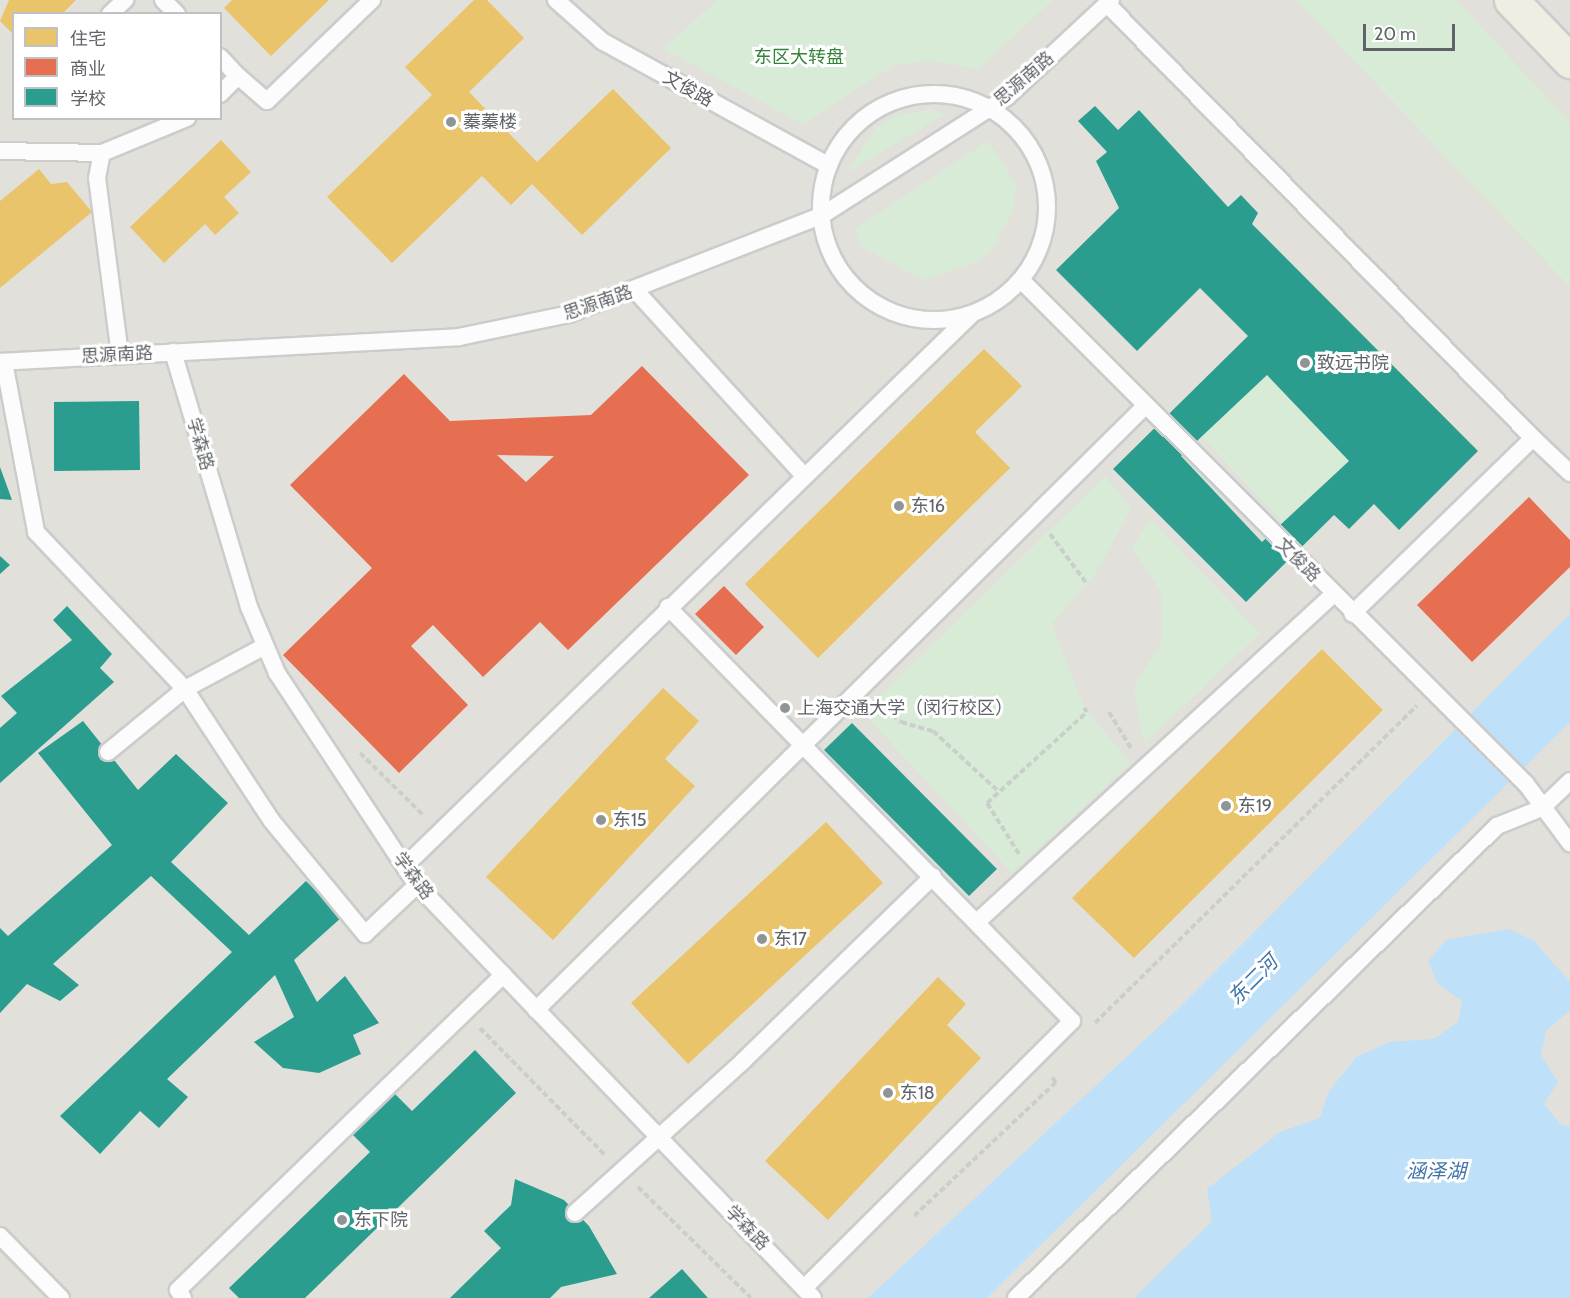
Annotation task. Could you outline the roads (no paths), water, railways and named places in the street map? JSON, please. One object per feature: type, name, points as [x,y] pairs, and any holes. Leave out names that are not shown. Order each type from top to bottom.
[{"type":"highway","points":[[1511,0],[1570,61]]},
{"type":"lane","points":[[112,12],[125,0]]},
{"type":"lane","points":[[164,0],[175,12]]},
{"type":"lane","points":[[222,59],[267,101],[372,0]]},
{"type":"lane","name":"文俊路","points":[[556,0],[602,41],[829,166]]},
{"type":"lane","points":[[1108,2],[1533,438],[1570,473]]},
{"type":"lane","name":"思源南路","points":[[2,362],[459,337],[569,315],[821,216],[990,108],[1108,2]]},
{"type":"lane","points":[[222,92],[238,76]]},
{"type":"lane","points":[[405,866],[668,607],[972,314],[1021,280],[1039,252],[1047,220],[1046,187],[1036,155],[1017,129],[990,108],[928,94],[896,100],[844,138],[829,166],[821,216],[829,250],[846,279],[873,302],[904,316],[938,320],[972,314]]},
{"type":"lane","points":[[0,151],[102,153],[181,120]]},
{"type":"lane","points":[[102,153],[97,178],[120,355]]},
{"type":"lane","name":"文俊路","points":[[1021,280],[1352,614],[1526,784],[1570,843]]},
{"type":"lane","points":[[635,290],[804,476]]},
{"type":"lane","name":"学森路","points":[[173,352],[265,646],[277,673],[417,885],[809,1293]]},
{"type":"lane","points":[[2,362],[36,532],[185,689],[271,820],[365,934],[417,885]]},
{"type":"lane","points":[[536,1010],[1146,406]]},
{"type":"lane","points":[[1352,614],[1533,438]]},
{"type":"lane","points":[[978,921],[1333,594]]},
{"type":"lane","points":[[668,607],[802,747],[978,921],[1072,1021],[809,1293]]},
{"type":"lane","points":[[108,752],[185,689],[265,646]]},
{"type":"lane","points":[[1016,1298],[1497,826],[1542,807],[1570,781]]},
{"type":"lane","points":[[575,1213],[933,876]]},
{"type":"lane","points":[[183,1298],[178,1290],[503,975]]},
{"type":"lane","points":[[0,1236],[61,1298]]},
{"type":"water","name":"东二河","points":[[1570,614],[1570,722],[987,1298],[868,1298],[1180,1007]]},
{"type":"water","name":"涵泽湖","points":[[1508,929],[1533,940],[1570,982],[1570,1010],[1546,1031],[1541,1055],[1558,1082],[1544,1104],[1560,1124],[1570,1127],[1570,1298],[1134,1298],[1212,1221],[1207,1189],[1280,1132],[1320,1118],[1328,1093],[1356,1057],[1390,1042],[1434,1039],[1458,1022],[1462,1001],[1438,984],[1428,961],[1446,940]]},
{"type":"place","name":"蓁蓁楼","points":[[451,122]]},
{"type":"place","name":"致远书院","points":[[1305,363]]},
{"type":"place","name":"东16","points":[[899,506]]},
{"type":"place","name":"上海交通大学（闵行校区）","points":[[785,708]]},
{"type":"place","name":"东19","points":[[1226,806]]},
{"type":"place","name":"东15","points":[[601,820]]},
{"type":"place","name":"东17","points":[[762,939]]},
{"type":"place","name":"东18","points":[[888,1093]]},
{"type":"place","name":"东下院","points":[[342,1220]]},
{"type":"park label","name":"东区大转盘","points":[[799,57]]}]
